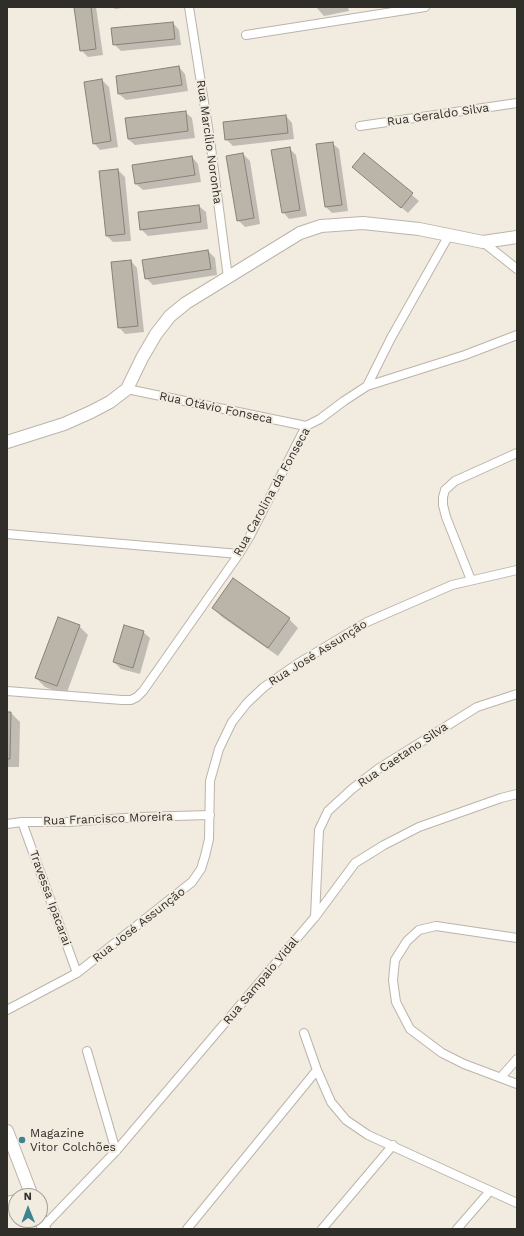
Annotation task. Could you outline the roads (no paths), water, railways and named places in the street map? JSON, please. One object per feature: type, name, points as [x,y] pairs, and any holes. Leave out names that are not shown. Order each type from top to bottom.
[{"type":"street","name":"Rua Marcílio Noronha","points":[[190,7],[210,140],[228,278]]},
{"type":"street","points":[[246,35],[425,7]]},
{"type":"street","name":"Rua Geraldo Silva","points":[[360,126],[517,103]]},
{"type":"street","points":[[7,442],[64,424],[110,402],[127,390],[142,358],[156,334],[170,316],[186,302],[228,278],[300,233],[321,226],[363,223],[419,229],[483,242],[517,237]]},
{"type":"street","points":[[367,386],[391,338],[449,235]]},
{"type":"street","points":[[483,242],[517,269]]},
{"type":"street","points":[[367,386],[465,355],[517,335]]},
{"type":"street","name":"Rua Carolina da Fonseca","points":[[7,691],[122,700],[130,700],[137,697],[143,691],[239,554],[250,536],[306,426],[320,419],[367,386]]},
{"type":"street","name":"Rua Otávio Fonseca","points":[[127,390],[306,426]]},
{"type":"street","points":[[471,580],[446,517],[443,505],[445,490],[455,481],[517,454]]},
{"type":"street","points":[[7,534],[239,554]]},
{"type":"street","name":"Rua José Assunção","points":[[7,1010],[77,973],[192,882],[201,869],[206,856],[209,839],[210,781],[219,749],[232,722],[247,703],[264,687],[297,664],[367,622],[452,585],[517,570]]},
{"type":"street","name":"Rua Caetano Silva","points":[[315,917],[319,830],[328,811],[352,789],[378,769],[477,707],[517,694]]},
{"type":"street","name":"Rua Sampaio Vidal","points":[[48,1218],[116,1151],[315,917],[355,863],[384,845],[419,827],[501,798],[517,794]]},
{"type":"street","name":"Rua Francisco Moreira","points":[[7,824],[22,822],[68,822],[139,817],[210,816]]},
{"type":"street","name":"Travessa Ipacarai","points":[[22,822],[77,973]]},
{"type":"street","points":[[517,938],[436,926],[419,930],[407,941],[395,960],[393,980],[396,1002],[410,1029],[442,1052],[464,1064],[517,1084]]},
{"type":"street","points":[[304,1033],[317,1070],[331,1102],[346,1120],[368,1135],[393,1145],[517,1203]]},
{"type":"street","points":[[87,1051],[116,1151]]},
{"type":"street","points":[[501,1077],[517,1059]]},
{"type":"street","points":[[187,1229],[317,1070]]},
{"type":"street","points":[[7,1131],[27,1188]]},
{"type":"street","points":[[322,1229],[393,1145]]},
{"type":"street","points":[[457,1229],[490,1191]]},
{"type":"place","name":"Magazine Vitor Colchões","points":[[22,1140]]}]
